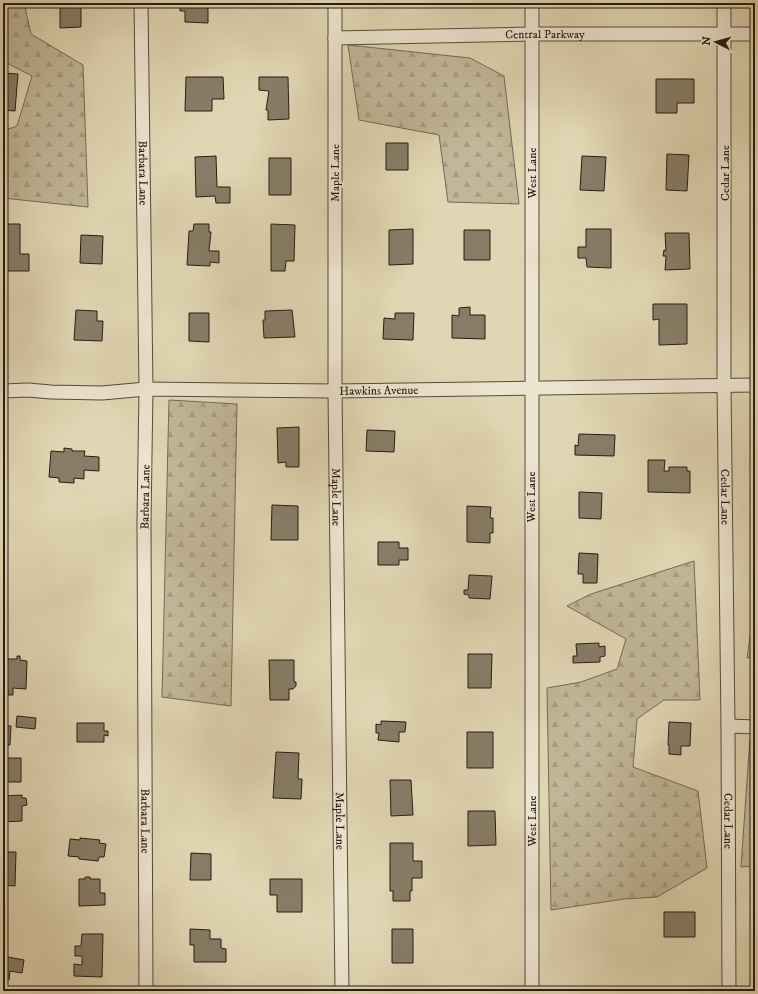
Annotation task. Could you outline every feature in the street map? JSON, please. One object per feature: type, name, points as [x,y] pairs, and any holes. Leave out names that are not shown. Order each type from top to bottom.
[{"type":"street","name":"Barbara Lane","points":[[140,3],[146,389],[144,523],[146,991]]},
{"type":"street","name":"Maple Lane","points":[[335,3],[335,391],[342,991]]},
{"type":"street","name":"West Lane","points":[[532,3],[532,991]]},
{"type":"street","name":"Cedar Lane","points":[[724,3],[724,385],[729,991]]},
{"type":"street","name":"Central Parkway","points":[[335,38],[532,34],[755,34]]},
{"type":"street","name":"Hawkins Avenue","points":[[3,391],[28,390],[102,393],[146,389],[335,391],[755,385]]},
{"type":"street","points":[[728,726],[755,727]]},
{"type":"green space","points":[[3,3],[24,3],[31,34],[83,65],[88,207],[3,198],[3,131],[17,126],[32,76],[3,61]]},
{"type":"green space","points":[[348,45],[470,58],[504,76],[519,204],[448,202],[439,135],[359,120]]},
{"type":"green space","points":[[169,400],[237,404],[231,706],[162,697]]},
{"type":"green space","points":[[694,561],[700,700],[664,700],[637,719],[633,767],[698,791],[707,868],[657,897],[624,899],[551,910],[547,688],[581,682],[617,669],[626,639],[567,606],[591,594]]},
{"type":"green space","points":[[753,616],[755,616],[755,656],[747,658]]},
{"type":"green space","points":[[750,738],[755,739],[755,866],[741,867]]},
{"type":"building","points":[[60,3],[81,3],[81,27],[60,28]]},
{"type":"building","points":[[180,3],[208,3],[208,23],[185,22],[185,11],[180,11]]},
{"type":"building","points":[[3,73],[18,74],[15,111],[3,110]]},
{"type":"building","points":[[186,77],[223,77],[224,99],[212,99],[212,111],[185,111]]},
{"type":"building","points":[[259,77],[288,77],[289,119],[268,120],[268,110],[266,110],[269,91],[259,90]]},
{"type":"building","points":[[656,79],[694,79],[694,103],[677,103],[677,113],[656,113]]},
{"type":"building","points":[[386,143],[408,143],[408,170],[386,170]]},
{"type":"building","points":[[667,154],[689,155],[687,191],[666,190]]},
{"type":"building","points":[[216,156],[217,187],[230,187],[230,203],[216,203],[215,196],[196,197],[195,157]]},
{"type":"building","points":[[582,156],[606,157],[604,191],[580,190]]},
{"type":"building","points":[[269,158],[291,158],[291,195],[269,195]]},
{"type":"building","points":[[3,224],[20,224],[20,254],[29,254],[29,271],[3,271]]},
{"type":"building","points":[[194,224],[209,224],[209,232],[211,232],[209,251],[219,251],[219,263],[210,262],[210,266],[187,265],[189,231],[193,231]]},
{"type":"building","points":[[271,224],[295,225],[294,261],[286,261],[285,271],[271,271]]},
{"type":"building","points":[[413,229],[413,264],[389,265],[389,230]]},
{"type":"building","points":[[586,229],[611,229],[611,268],[587,267],[586,258],[578,258],[578,247],[586,247]]},
{"type":"building","points":[[464,230],[490,230],[490,260],[464,260]]},
{"type":"building","points":[[665,233],[689,233],[690,269],[665,270],[666,256],[663,256],[664,250],[666,251]]},
{"type":"building","points":[[81,235],[103,236],[102,264],[80,263]]},
{"type":"building","points":[[653,304],[687,304],[687,344],[659,345],[659,319],[653,320]]},
{"type":"building","points":[[470,307],[470,315],[485,315],[485,339],[452,338],[452,315],[459,316],[459,308]]},
{"type":"building","points":[[76,310],[97,311],[97,321],[103,321],[102,341],[74,340]]},
{"type":"building","points":[[292,310],[295,337],[264,338],[263,320],[265,320],[265,311]]},
{"type":"building","points":[[189,313],[209,313],[209,342],[189,341]]},
{"type":"building","points":[[395,313],[414,313],[413,340],[383,339],[384,318],[395,319]]},
{"type":"building","points":[[299,427],[299,467],[286,467],[286,462],[278,463],[277,428]]},
{"type":"building","points":[[367,430],[395,431],[394,452],[366,451]]},
{"type":"building","points":[[579,434],[615,435],[614,456],[575,455],[575,445],[578,446]]},
{"type":"building","points":[[64,448],[72,449],[72,451],[85,451],[84,456],[99,457],[99,471],[84,470],[84,479],[74,478],[74,483],[59,482],[59,478],[49,477],[51,451],[64,452]]},
{"type":"building","points":[[648,460],[665,460],[664,471],[669,471],[669,467],[687,467],[687,471],[690,471],[690,493],[648,492]]},
{"type":"building","points":[[579,492],[602,493],[601,519],[579,518]]},
{"type":"building","points":[[272,505],[298,506],[298,540],[271,540]]},
{"type":"building","points":[[467,506],[491,507],[490,518],[493,518],[493,533],[490,533],[490,543],[467,542]]},
{"type":"building","points":[[378,542],[399,542],[399,548],[408,548],[408,560],[399,560],[399,565],[378,565]]},
{"type":"building","points":[[579,553],[598,554],[597,583],[583,583],[583,574],[578,574]]},
{"type":"building","points":[[469,575],[492,576],[490,599],[469,598],[469,595],[464,594],[464,590],[468,590]]},
{"type":"building","points":[[599,643],[599,647],[605,646],[605,656],[600,657],[600,662],[573,663],[573,656],[577,656],[576,644]]},
{"type":"building","points":[[468,654],[492,654],[491,688],[468,688]]},
{"type":"building","points":[[17,656],[20,656],[20,660],[27,661],[26,689],[13,688],[13,695],[8,695],[8,689],[4,689],[6,659],[17,659]]},
{"type":"building","points":[[269,660],[294,660],[294,682],[296,682],[296,686],[293,689],[289,689],[289,700],[270,700]]},
{"type":"building","points":[[17,716],[36,718],[35,729],[16,727]]},
{"type":"building","points":[[381,721],[406,722],[405,732],[399,732],[399,742],[378,740],[379,733],[376,733],[376,724],[381,725]]},
{"type":"building","points":[[669,722],[691,723],[690,746],[681,746],[681,755],[669,754]]},
{"type":"building","points":[[77,723],[104,723],[104,731],[108,731],[108,736],[104,735],[104,742],[77,742]]},
{"type":"building","points":[[3,726],[11,726],[10,745],[3,745]]},
{"type":"building","points":[[467,732],[493,732],[493,768],[467,768]]},
{"type":"building","points":[[276,752],[299,753],[298,779],[302,779],[301,799],[273,798]]},
{"type":"building","points":[[3,758],[21,758],[21,782],[3,782]]},
{"type":"building","points":[[390,780],[411,780],[413,815],[391,816]]},
{"type":"building","points":[[3,794],[4,796],[22,795],[22,798],[26,798],[27,805],[22,806],[22,821],[3,822]]},
{"type":"building","points":[[468,811],[495,811],[496,845],[468,846]]},
{"type":"building","points":[[80,838],[100,840],[99,843],[106,844],[104,857],[99,857],[98,861],[68,856],[70,839],[80,840]]},
{"type":"building","points":[[390,843],[413,843],[413,861],[422,861],[422,878],[412,878],[410,901],[393,901],[393,891],[390,891]]},
{"type":"building","points":[[3,852],[16,852],[15,886],[3,885]]},
{"type":"building","points":[[191,853],[211,854],[211,880],[190,880]]},
{"type":"building","points":[[85,877],[90,877],[90,879],[100,879],[100,893],[105,893],[105,905],[79,906],[79,879],[85,879]]},
{"type":"building","points":[[270,879],[302,879],[302,912],[277,912],[277,895],[270,895]]},
{"type":"building","points":[[664,912],[695,912],[695,937],[664,937]]},
{"type":"building","points":[[190,929],[210,930],[210,939],[221,939],[221,948],[226,949],[226,962],[194,962],[194,945],[190,945]]},
{"type":"building","points":[[392,929],[413,929],[413,963],[392,963]]},
{"type":"building","points":[[82,934],[103,934],[102,977],[74,976],[74,964],[82,965],[82,956],[75,956],[75,946],[81,946]]},
{"type":"building","points":[[3,956],[24,960],[22,973],[10,971],[9,980],[3,979]]},
{"type":"building","points":[[580,988],[601,989],[601,991],[580,991]]}]
